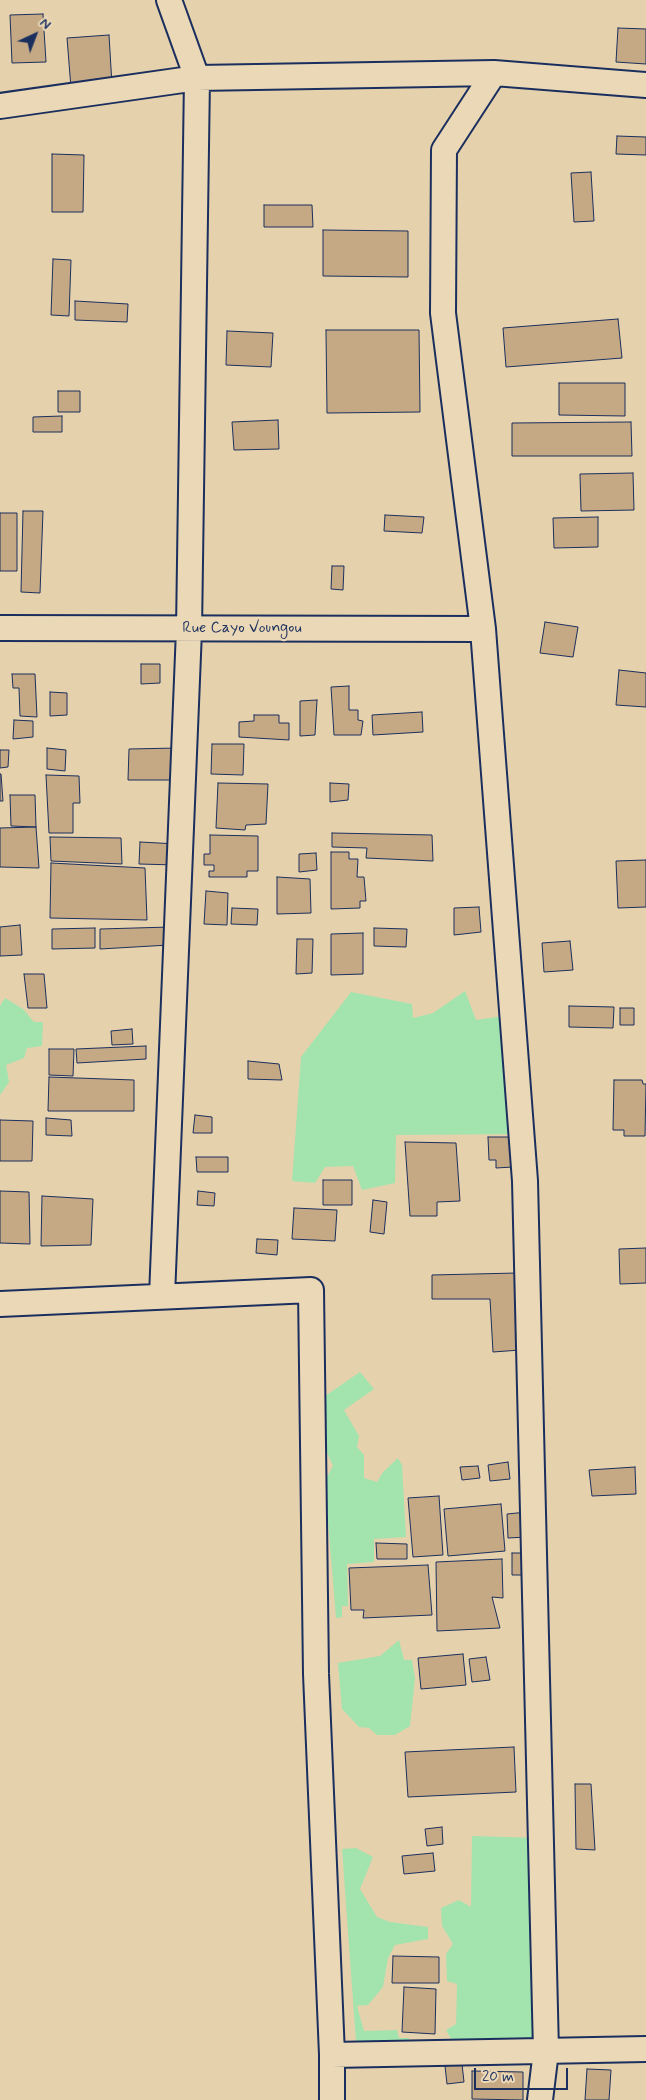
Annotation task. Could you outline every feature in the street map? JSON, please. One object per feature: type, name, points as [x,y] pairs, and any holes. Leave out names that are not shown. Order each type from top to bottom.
[{"type":"street","points":[[162,1296],[189,630],[197,78],[170,0]]},
{"type":"street","points":[[494,73],[444,150],[442,313],[483,629],[525,1181],[546,2051],[540,2100]]},
{"type":"street","points":[[0,106],[197,78],[494,73],[646,85]]},
{"type":"street","name":"Rue Cayo Voungou","points":[[0,628],[189,630],[483,629]]},
{"type":"street","points":[[0,1304],[311,1290],[316,1674],[332,2055],[332,2100]]},
{"type":"street","points":[[332,2055],[646,2049]]},
{"type":"green space","points":[[465,991],[476,1020],[524,1013],[530,1134],[396,1135],[395,1183],[362,1190],[353,1166],[325,1167],[315,1183],[292,1181],[301,1057],[351,992],[412,1004],[413,1018],[433,1013]]},
{"type":"green space","points":[[5,998],[23,1009],[34,1022],[43,1022],[42,1046],[27,1048],[24,1058],[6,1065],[9,1082],[0,1095],[0,1006]]},
{"type":"green space","points":[[360,1372],[374,1389],[344,1410],[359,1436],[357,1447],[364,1455],[364,1478],[377,1482],[383,1472],[398,1458],[402,1465],[406,1537],[374,1539],[374,1562],[347,1564],[348,1606],[342,1606],[342,1617],[336,1618],[326,1496],[320,1489],[333,1466],[325,1448],[325,1396]]},
{"type":"green space","points":[[399,1640],[404,1660],[412,1660],[415,1678],[410,1726],[395,1735],[377,1735],[369,1728],[359,1727],[342,1709],[338,1663],[380,1656]]},
{"type":"green space","points":[[472,1836],[540,1838],[535,2044],[504,2038],[455,2046],[446,2030],[456,2024],[457,1984],[447,1981],[446,1954],[453,1944],[442,1926],[441,1908],[459,1900],[471,1907]]},
{"type":"green space","points":[[356,1848],[373,1857],[360,1889],[377,1917],[390,1922],[428,1927],[428,1939],[395,1945],[388,1958],[383,1987],[368,2005],[357,2006],[364,2031],[397,2030],[399,2038],[409,2038],[406,2050],[376,2051],[356,2042],[342,1849]]},
{"type":"building","points":[[43,14],[46,62],[12,63],[10,15]]},
{"type":"building","points":[[618,28],[646,29],[646,64],[616,62]]},
{"type":"building","points":[[109,35],[112,85],[71,88],[67,38]]},
{"type":"building","points":[[617,136],[646,137],[646,155],[616,154]]},
{"type":"building","points":[[52,154],[84,155],[83,212],[52,212]]},
{"type":"building","points":[[591,172],[594,221],[574,222],[571,173]]},
{"type":"building","points":[[264,205],[312,205],[313,227],[264,227]]},
{"type":"building","points":[[323,230],[408,231],[408,277],[323,276]]},
{"type":"building","points":[[53,259],[71,260],[69,316],[51,315]]},
{"type":"building","points":[[75,301],[128,304],[127,322],[75,320]]},
{"type":"building","points":[[618,319],[622,358],[506,367],[503,328]]},
{"type":"building","points":[[326,330],[419,330],[420,412],[327,413]]},
{"type":"building","points":[[227,331],[273,333],[271,367],[226,365]]},
{"type":"building","points":[[559,383],[625,383],[625,416],[559,415]]},
{"type":"building","points":[[58,391],[80,391],[80,412],[58,412]]},
{"type":"building","points":[[62,416],[62,432],[33,432],[33,417]]},
{"type":"building","points":[[278,420],[279,449],[234,450],[232,422]]},
{"type":"building","points":[[631,422],[632,456],[512,456],[512,423]]},
{"type":"building","points":[[633,473],[634,510],[581,511],[580,474]]},
{"type":"building","points":[[23,511],[43,511],[40,593],[21,592]]},
{"type":"building","points":[[0,513],[17,513],[17,571],[0,571]]},
{"type":"building","points":[[385,515],[424,517],[422,533],[384,531]]},
{"type":"building","points":[[598,517],[598,547],[554,548],[553,518]]},
{"type":"building","points":[[332,566],[344,566],[343,590],[331,589]]},
{"type":"building","points":[[545,622],[578,627],[573,657],[540,653]]},
{"type":"building","points":[[141,664],[160,664],[160,683],[141,684]]},
{"type":"building","points":[[619,670],[646,673],[646,707],[616,705]]},
{"type":"building","points":[[12,674],[35,674],[37,717],[20,716],[19,688],[13,688]]},
{"type":"building","points":[[349,686],[349,710],[358,710],[358,720],[363,721],[361,735],[334,735],[331,687]]},
{"type":"building","points":[[50,692],[67,693],[67,715],[50,716]]},
{"type":"building","points":[[317,700],[315,735],[300,736],[300,701]]},
{"type":"building","points":[[422,712],[423,732],[373,735],[372,715]]},
{"type":"building","points":[[254,715],[279,715],[279,723],[289,723],[289,740],[239,737],[239,722],[254,721]]},
{"type":"building","points":[[14,720],[33,721],[33,737],[13,739]]},
{"type":"building","points":[[212,744],[244,744],[243,775],[211,774]]},
{"type":"building","points":[[47,748],[66,750],[65,771],[47,769]]},
{"type":"building","points":[[178,748],[178,780],[128,780],[129,749]]},
{"type":"building","points":[[0,750],[9,750],[8,767],[0,768]]},
{"type":"building","points":[[1,774],[3,801],[0,801]]},
{"type":"building","points":[[46,775],[79,776],[80,803],[73,803],[73,833],[49,833]]},
{"type":"building","points":[[218,783],[268,784],[266,824],[246,825],[245,830],[216,828]]},
{"type":"building","points":[[330,783],[349,784],[348,800],[330,802]]},
{"type":"building","points":[[10,795],[35,795],[36,827],[11,826]]},
{"type":"building","points":[[36,827],[39,868],[0,867],[0,828]]},
{"type":"building","points":[[332,833],[432,835],[433,861],[366,858],[367,848],[332,847]]},
{"type":"building","points":[[210,835],[258,836],[258,871],[247,871],[247,877],[209,877],[209,871],[214,871],[214,865],[204,865],[204,854],[210,854]]},
{"type":"building","points":[[50,837],[121,838],[122,864],[51,861]]},
{"type":"building","points":[[140,842],[177,844],[176,865],[139,864]]},
{"type":"building","points":[[331,852],[349,852],[349,859],[358,859],[357,877],[364,877],[366,901],[360,901],[360,908],[331,909]]},
{"type":"building","points":[[316,853],[317,870],[299,872],[299,854]]},
{"type":"building","points":[[646,860],[646,907],[618,908],[616,861]]},
{"type":"building","points":[[51,863],[145,868],[147,920],[50,918]]},
{"type":"building","points":[[277,877],[310,879],[311,913],[277,914]]},
{"type":"building","points":[[206,891],[228,893],[227,925],[204,924]]},
{"type":"building","points":[[479,907],[481,932],[454,935],[454,908]]},
{"type":"building","points":[[232,908],[258,909],[257,925],[231,924]]},
{"type":"building","points":[[20,925],[22,955],[0,956],[0,927]]},
{"type":"building","points":[[170,927],[169,945],[100,949],[100,929]]},
{"type":"building","points":[[95,928],[95,948],[52,949],[52,929]]},
{"type":"building","points":[[374,928],[407,929],[406,947],[374,946]]},
{"type":"building","points":[[363,933],[363,974],[331,975],[331,934]]},
{"type":"building","points":[[297,939],[313,939],[312,973],[296,974]]},
{"type":"building","points":[[570,941],[573,970],[544,972],[542,943]]},
{"type":"building","points":[[24,974],[44,974],[47,1008],[28,1008]]},
{"type":"building","points":[[569,1006],[614,1007],[613,1028],[569,1027]]},
{"type":"building","points":[[620,1008],[634,1008],[634,1025],[620,1025]]},
{"type":"building","points":[[132,1029],[133,1044],[112,1045],[111,1031]]},
{"type":"building","points":[[146,1046],[146,1059],[77,1063],[76,1049]]},
{"type":"building","points":[[49,1049],[74,1049],[73,1076],[49,1075]]},
{"type":"building","points":[[248,1061],[279,1064],[282,1080],[248,1079]]},
{"type":"building","points":[[49,1077],[134,1080],[134,1111],[48,1111]]},
{"type":"building","points":[[614,1080],[642,1080],[643,1084],[646,1084],[645,1136],[624,1136],[624,1130],[613,1130]]},
{"type":"building","points":[[195,1115],[212,1117],[212,1133],[193,1133]]},
{"type":"building","points":[[46,1118],[71,1120],[72,1136],[46,1135]]},
{"type":"building","points":[[0,1120],[33,1121],[32,1161],[0,1161]]},
{"type":"building","points":[[488,1137],[510,1137],[513,1167],[496,1168],[496,1160],[489,1160]]},
{"type":"building","points":[[405,1142],[456,1143],[460,1201],[437,1202],[437,1216],[410,1216]]},
{"type":"building","points":[[196,1157],[228,1157],[228,1172],[197,1172]]},
{"type":"building","points":[[323,1180],[352,1180],[352,1205],[323,1205]]},
{"type":"building","points":[[0,1191],[29,1192],[30,1244],[0,1243]]},
{"type":"building","points":[[198,1191],[215,1193],[214,1206],[197,1205]]},
{"type":"building","points":[[42,1196],[93,1199],[91,1245],[41,1246]]},
{"type":"building","points":[[373,1200],[387,1202],[384,1234],[370,1232]]},
{"type":"building","points":[[294,1208],[337,1210],[335,1241],[292,1239]]},
{"type":"building","points":[[257,1239],[278,1240],[277,1255],[256,1253]]},
{"type":"building","points":[[646,1248],[646,1283],[620,1284],[619,1249]]},
{"type":"building","points":[[517,1273],[520,1350],[493,1352],[490,1299],[432,1299],[432,1275]]},
{"type":"building","points":[[508,1462],[510,1479],[490,1481],[488,1465]]},
{"type":"building","points":[[478,1466],[480,1478],[462,1480],[460,1467]]},
{"type":"building","points":[[635,1467],[636,1494],[592,1496],[589,1470]]},
{"type":"building","points":[[439,1496],[443,1555],[413,1557],[408,1498]]},
{"type":"building","points":[[501,1504],[505,1551],[448,1556],[444,1509]]},
{"type":"building","points":[[527,1512],[528,1537],[508,1538],[507,1514]]},
{"type":"building","points":[[376,1543],[407,1544],[407,1559],[377,1559]]},
{"type":"building","points":[[512,1553],[530,1553],[530,1575],[512,1575]]},
{"type":"building","points":[[502,1559],[503,1598],[492,1597],[500,1628],[437,1631],[436,1562]]},
{"type":"building","points":[[428,1565],[432,1615],[363,1618],[364,1610],[351,1610],[349,1568]]},
{"type":"building","points":[[463,1654],[466,1685],[421,1689],[418,1658]]},
{"type":"building","points":[[486,1657],[490,1680],[472,1682],[469,1659]]},
{"type":"building","points":[[514,1747],[516,1792],[408,1797],[405,1752]]},
{"type":"building","points":[[575,1784],[591,1784],[595,1850],[576,1849]]},
{"type":"building","points":[[442,1827],[443,1844],[427,1846],[425,1829]]},
{"type":"building","points":[[433,1853],[435,1871],[404,1874],[402,1856]]},
{"type":"building","points":[[393,1956],[439,1957],[439,1983],[392,1983]]},
{"type":"building","points":[[404,1987],[436,1989],[435,2034],[402,2032]]},
{"type":"building","points":[[462,2064],[464,2082],[447,2084],[445,2066]]},
{"type":"building","points":[[587,2069],[611,2070],[609,2100],[585,2100]]},
{"type":"building","points":[[472,2071],[523,2072],[523,2100],[472,2099]]}]
